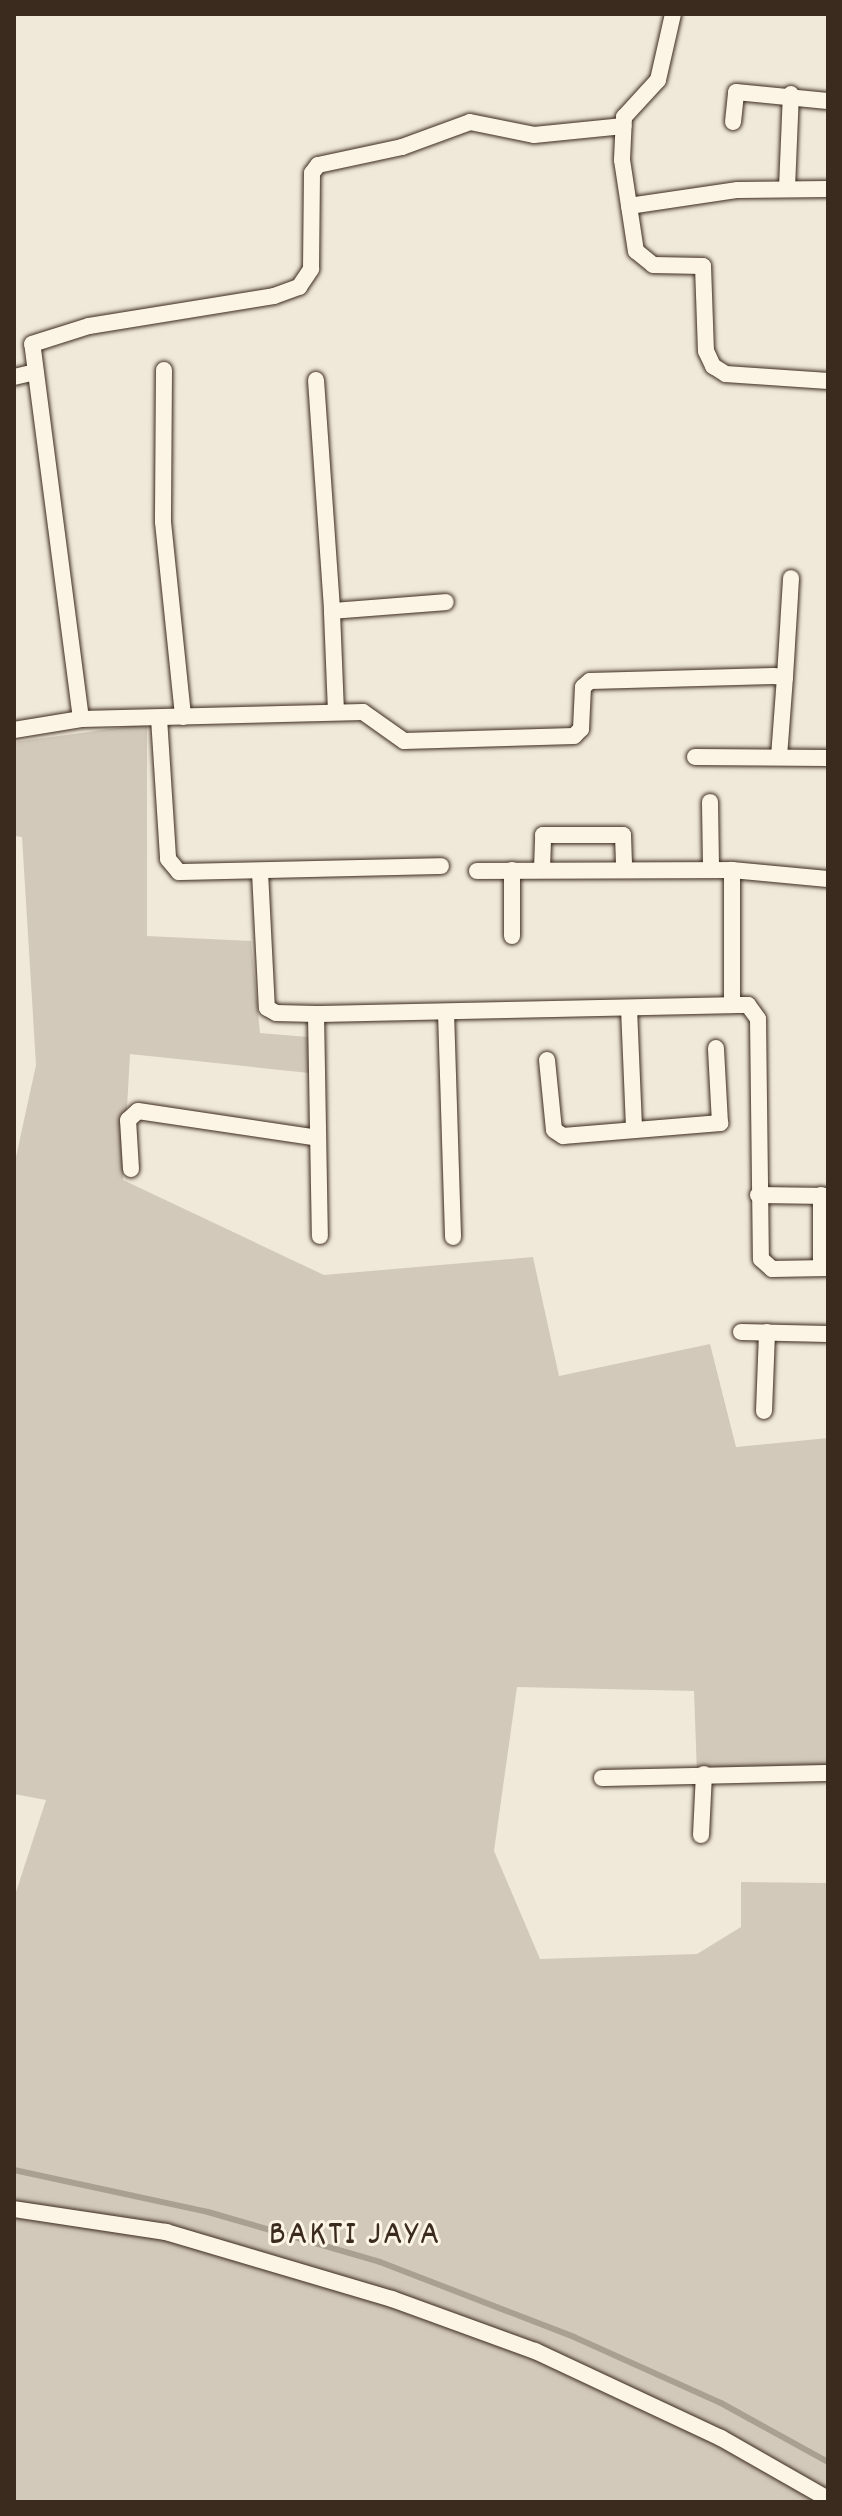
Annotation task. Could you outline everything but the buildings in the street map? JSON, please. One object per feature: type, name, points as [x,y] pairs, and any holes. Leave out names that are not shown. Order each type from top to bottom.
[{"type":"street","points":[[673,14],[658,80],[648,95],[628,109],[624,126],[622,160],[629,206],[643,261],[703,266],[706,351],[713,366],[726,374],[828,381]]},
{"type":"street","points":[[733,122],[736,92],[791,94],[828,101]]},
{"type":"street","points":[[787,188],[791,94]]},
{"type":"street","points":[[81,719],[33,343],[89,326],[274,296],[299,287],[311,269],[312,173],[318,165],[402,147],[470,122],[534,135],[624,126]]},
{"type":"street","points":[[629,206],[787,188],[828,189]]},
{"type":"street","points":[[164,370],[163,522],[183,717]]},
{"type":"street","points":[[14,377],[35,372]]},
{"type":"street","points":[[316,380],[336,712]]},
{"type":"street","points":[[779,757],[791,578]]},
{"type":"street","points":[[332,611],[446,602]]},
{"type":"street","points":[[14,730],[81,719],[336,712],[371,714],[404,741],[574,736],[581,729],[583,687],[590,681],[785,677]]},
{"type":"street","points":[[159,718],[172,867],[187,874],[441,866]]},
{"type":"street","points":[[695,757],[828,758]]},
{"type":"street","points":[[710,802],[711,868]]},
{"type":"street","points":[[542,869],[543,835],[623,835],[624,868]]},
{"type":"street","points":[[477,871],[711,868],[828,879]]},
{"type":"street","points":[[512,870],[512,936]]},
{"type":"street","points":[[732,870],[732,1005]]},
{"type":"street","points":[[260,872],[267,1008],[276,1013],[748,1005],[758,1019],[758,1195],[765,1266],[824,1268],[825,1196],[758,1195]]},
{"type":"street","points":[[629,1008],[634,1129]]},
{"type":"street","points":[[446,1012],[453,1237]]},
{"type":"street","points":[[316,1014],[320,1236]]},
{"type":"street","points":[[547,1060],[557,1135],[720,1123],[716,1048]]},
{"type":"street","points":[[131,1169],[128,1120],[138,1111],[318,1138]]},
{"type":"street","points":[[741,1332],[828,1334]]},
{"type":"street","points":[[764,1411],[767,1332]]},
{"type":"street","points":[[602,1778],[828,1773]]},
{"type":"street","points":[[701,1835],[704,1774]]},
{"type":"street","points":[[14,2209],[166,2232],[392,2299],[535,2351],[721,2438],[828,2499]]},
{"type":"shaded area","points":[[147,724],[147,936],[251,941],[260,1033],[308,1037],[309,1073],[130,1054],[123,1180],[324,1275],[533,1257],[559,1376],[710,1344],[736,1447],[828,1438],[828,1775],[697,1775],[694,1691],[517,1687],[494,1851],[540,1959],[697,1954],[741,1927],[741,1882],[828,1883],[828,2502],[14,2502],[14,1898],[46,1800],[14,1794],[14,1166],[36,1065],[22,837],[14,836],[14,742]]},
{"type":"waterway","points":[[14,2170],[208,2212],[380,2262],[574,2337],[721,2403],[828,2462]]},
{"type":"district","name":"BAKTI JAYA","points":[[355,2237]]}]
